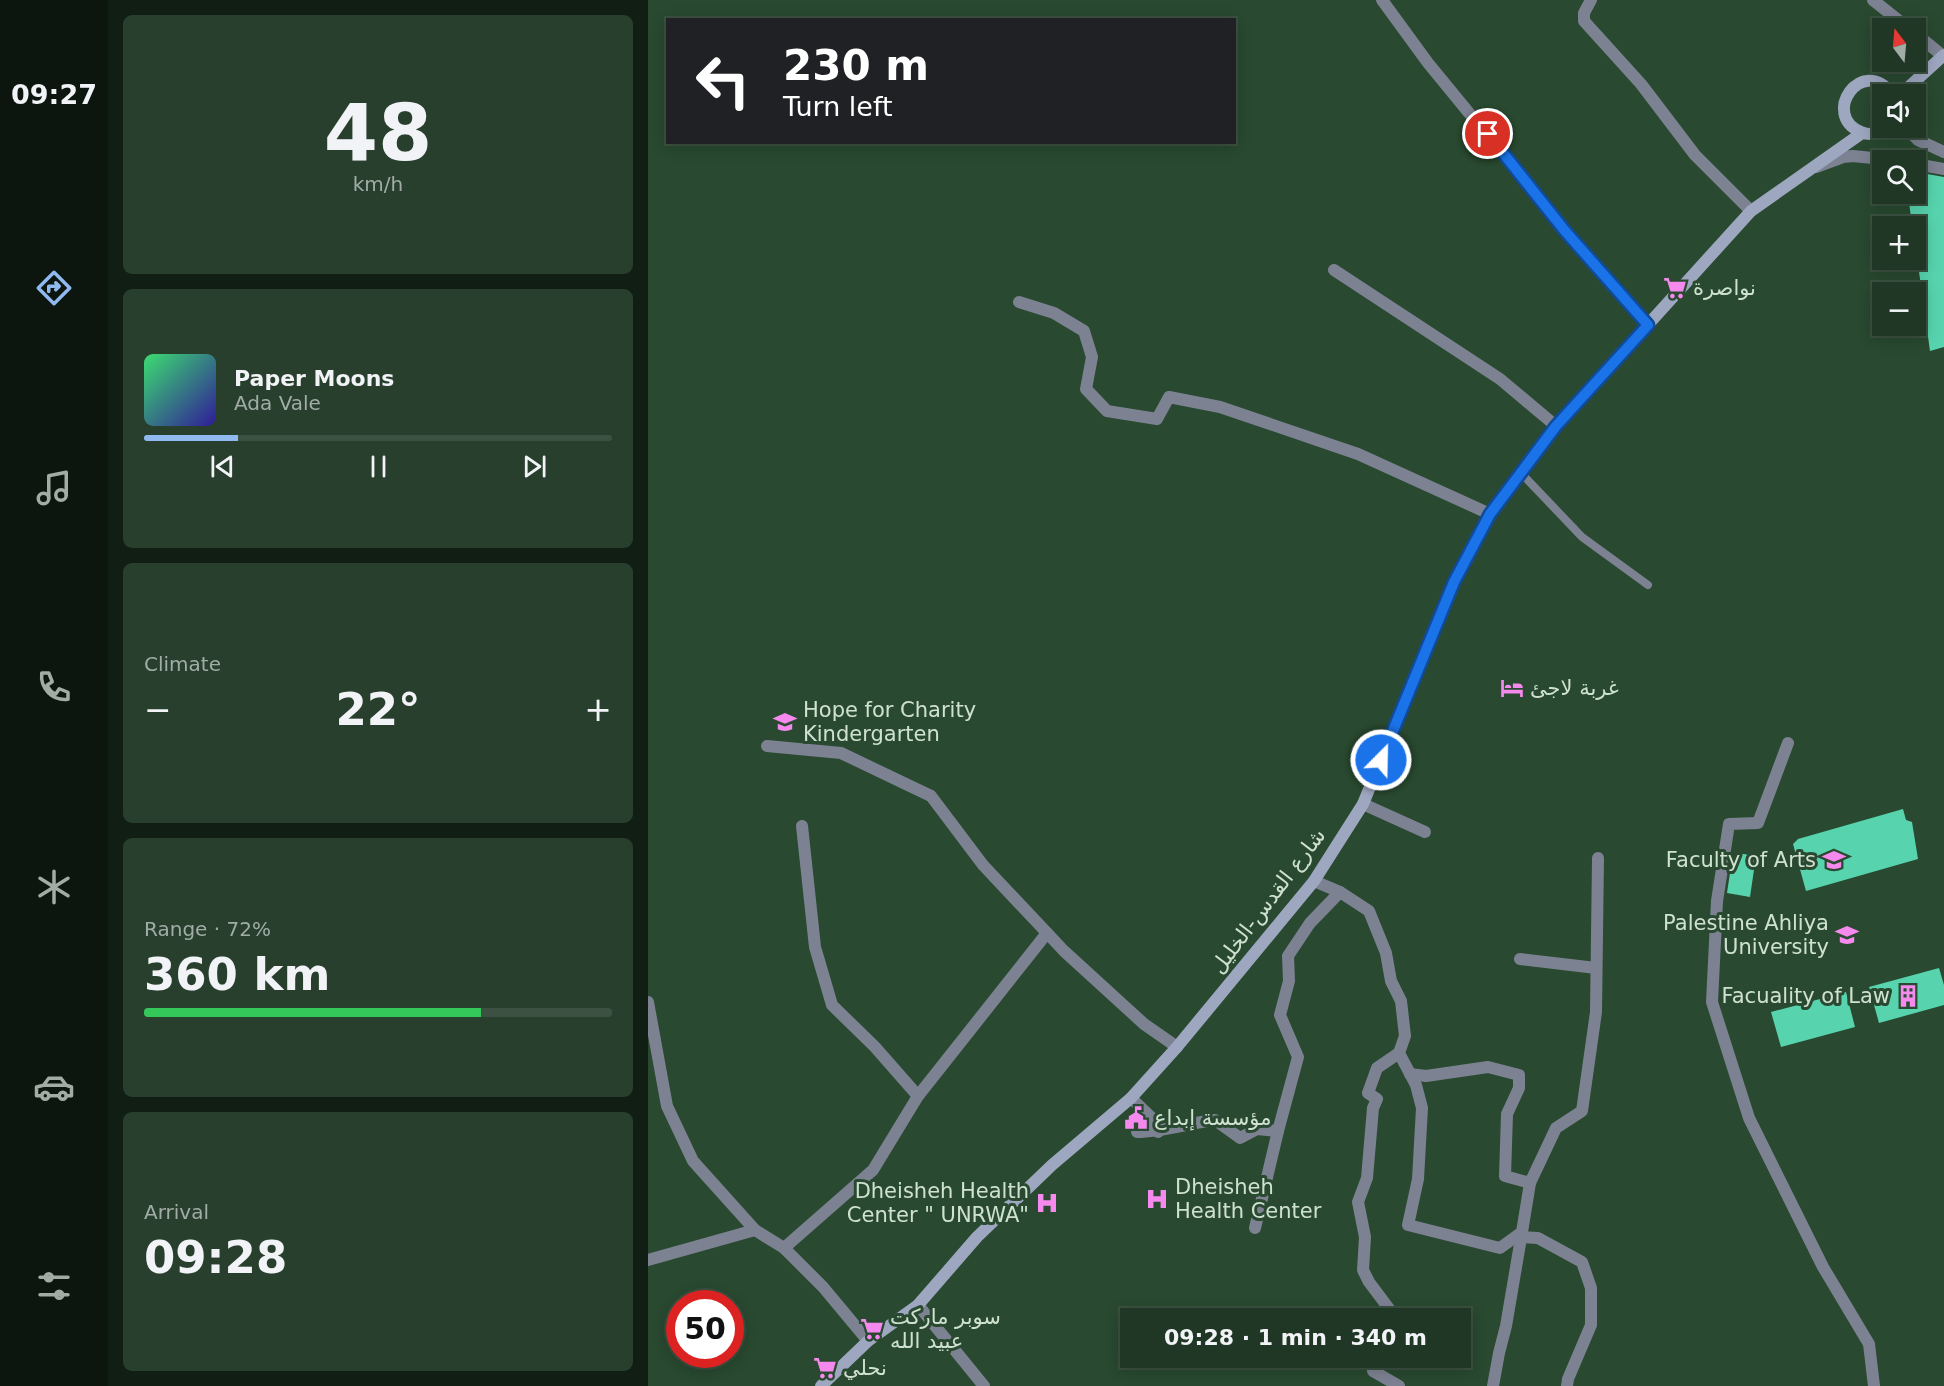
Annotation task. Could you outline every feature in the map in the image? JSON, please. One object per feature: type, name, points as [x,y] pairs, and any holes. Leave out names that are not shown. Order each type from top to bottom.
[{"type":"main road","points":[[1912,84],[1943,55]]},
{"type":"main road","points":[[1872,134],[1862,133],[1850,125],[1846,118],[1844,101],[1853,87],[1869,81],[1882,84]]},
{"type":"main road","name":"شارع القدس-الخليل","points":[[821,1386],[868,1341],[918,1305],[977,1237],[1052,1165],[1131,1098],[1177,1047],[1314,881],[1363,804],[1454,582],[1490,514],[1556,426],[1751,211],[1862,133]]},
{"type":"street","points":[[1382,0],[1428,63],[1565,231],[1648,325]]},
{"type":"street","points":[[1591,0],[1584,13],[1584,21],[1641,84],[1695,155],[1751,211]]},
{"type":"street","points":[[1873,0],[1896,18]]},
{"type":"street","points":[[1926,42],[1943,55]]},
{"type":"street","points":[[1916,138],[1944,152]]},
{"type":"street","points":[[1815,168],[1843,157],[1872,158]]},
{"type":"street","points":[[1926,166],[1944,169]]},
{"type":"street","points":[[1334,270],[1500,379],[1556,426]]},
{"type":"street","points":[[1019,302],[1054,313],[1084,331],[1092,357],[1086,389],[1107,411],[1157,419],[1169,397],[1220,407],[1358,454],[1490,514]]},
{"type":"street","points":[[1788,743],[1758,823],[1729,824],[1717,901],[1712,1002],[1749,1118],[1823,1267],[1869,1344],[1874,1386]]},
{"type":"street","points":[[767,746],[841,753],[931,796],[983,865],[1047,933],[1144,1024],[1177,1047]]},
{"type":"street","points":[[1363,804],[1425,832]]},
{"type":"street","points":[[802,826],[815,947],[832,1005],[918,1096]]},
{"type":"street","points":[[1493,1386],[1506,1326],[1530,1183],[1556,1128],[1582,1111],[1596,1011],[1598,858]]},
{"type":"street","points":[[1314,881],[1340,892],[1370,911],[1386,953],[1391,981],[1401,1001],[1405,1036],[1399,1053],[1377,1068],[1368,1093],[1377,1099],[1373,1108],[1367,1178],[1358,1202],[1365,1237],[1363,1270],[1388,1308]]},
{"type":"street","points":[[1255,1228],[1298,1057],[1280,1015],[1289,981],[1288,956],[1310,923],[1340,892]]},
{"type":"street","points":[[784,1248],[873,1170],[918,1096],[1047,933]]},
{"type":"street","points":[[1520,959],[1596,968]]},
{"type":"street","points":[[648,1002],[651,1046],[667,1106],[693,1161],[755,1230],[784,1248],[823,1287],[868,1341]]},
{"type":"street","points":[[1399,1053],[1416,1084],[1422,1108],[1418,1179],[1408,1225],[1500,1248],[1521,1234],[1538,1238],[1582,1262],[1591,1288],[1591,1325],[1567,1386]]},
{"type":"street","points":[[1410,1074],[1426,1076],[1488,1067],[1519,1075],[1519,1088],[1507,1114],[1504,1176],[1530,1183]]},
{"type":"street","points":[[1131,1098],[1154,1120],[1158,1132]]},
{"type":"street","points":[[1137,1132],[1158,1132],[1185,1124],[1215,1120],[1240,1138],[1257,1129],[1278,1131]]},
{"type":"street","points":[[648,1260],[755,1230]]},
{"type":"street","points":[[918,1305],[984,1386]]},
{"type":"street","points":[[1375,1368],[1373,1371],[1400,1386]]},
{"type":"lane","points":[[1521,473],[1581,537],[1648,585]]},
{"type":"building","points":[[1926,174],[1944,177],[1944,347],[1930,351],[1926,322],[1926,282],[1920,282],[1919,270],[1926,270],[1926,216],[1911,216],[1909,204],[1926,204]]},
{"type":"building","points":[[1903,809],[1906,820],[1912,822],[1918,859],[1806,891],[1793,844],[1798,839]]},
{"type":"building","points":[[1737,853],[1756,856],[1750,897],[1727,893],[1730,873],[1734,874]]},
{"type":"building","name":"Facuality of Law","points":[[1939,968],[1944,985],[1944,1005],[1879,1023],[1869,987]]},
{"type":"building","points":[[1846,992],[1855,1027],[1781,1047],[1771,1012]]},
{"type":"place","name":"نواصرة","points":[[1675,288]]},
{"type":"place","name":"غربة لاجئ","points":[[1512,688]]},
{"type":"place","name":"Hope for Charity Kindergarten","points":[[785,722]]},
{"type":"place","name":"Faculty of Arts","points":[[1834,860]]},
{"type":"place","name":"Palestine Ahliya University","points":[[1847,935]]},
{"type":"place","name":"Facuality of Law","points":[[1908,996]]},
{"type":"place","name":"مؤسسة إبداع","points":[[1136,1118]]},
{"type":"place","name":"Dheisheh Health Center","points":[[1157,1199]]},
{"type":"place","name":"Dheisheh Health Center \" UNRWA\"","points":[[1047,1203]]},
{"type":"place","name":"سوبر ماركت عبيد الله","points":[[872,1329]]},
{"type":"place","name":"نحلي","points":[[825,1368]]},
{"type":"route","points":[[1381,760],[1454,582],[1490,514],[1556,426],[1648,325],[1565,231],[1488,134]]}]
